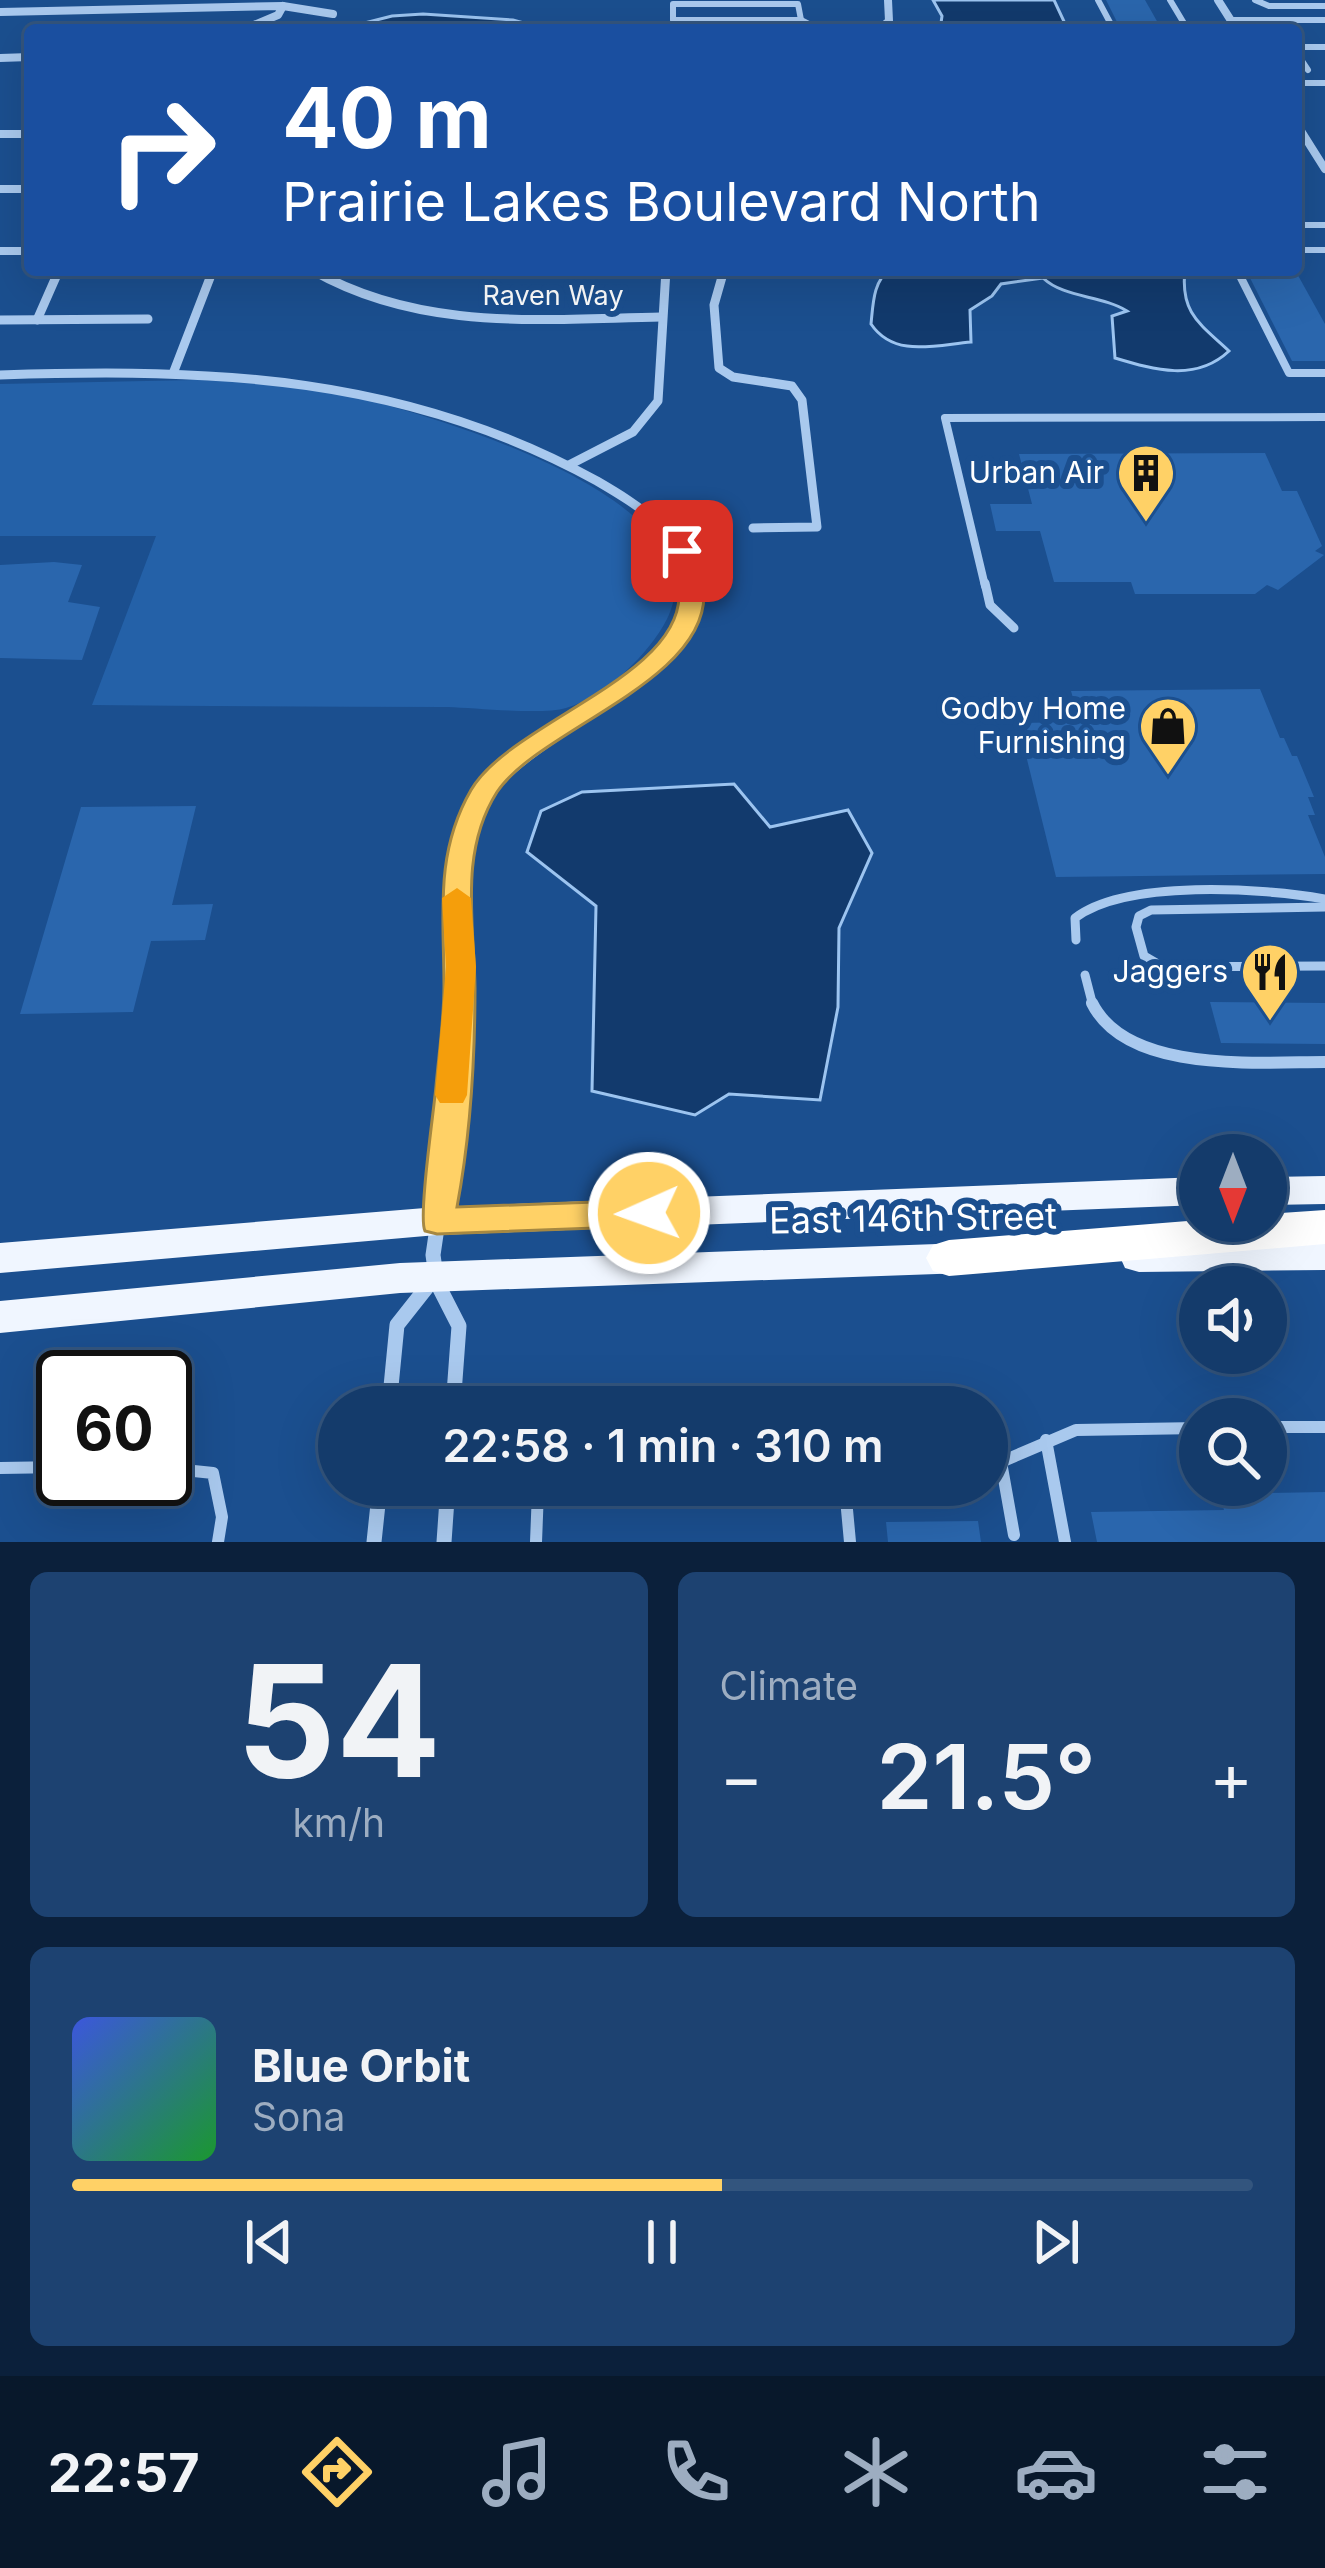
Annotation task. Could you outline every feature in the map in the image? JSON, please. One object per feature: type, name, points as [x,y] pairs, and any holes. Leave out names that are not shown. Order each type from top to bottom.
[{"type":"highway","points":[[949,1258],[1325,1227]]},
{"type":"main road","points":[[1287,1191],[1325,1190]]},
{"type":"main road","name":"East 146th Street","points":[[0,1258],[437,1221],[1179,1192]]},
{"type":"main road","name":"East 146th Street","points":[[0,1317],[435,1277],[949,1258],[1325,1255]]},
{"type":"street","points":[[1218,0],[1233,24]]},
{"type":"street","points":[[0,12],[203,3],[322,6],[333,14]]},
{"type":"street","points":[[256,24],[278,15],[284,6]]},
{"type":"street","points":[[1302,133],[1325,169]]},
{"type":"street","points":[[38,320],[56,276]]},
{"type":"street","points":[[174,371],[211,276]]},
{"type":"street","name":"Raven Way","points":[[322,276],[391,309],[459,317],[661,317]]},
{"type":"street","points":[[569,466],[633,432],[658,401],[665,276]]},
{"type":"street","points":[[722,276],[712,317],[718,368],[733,377],[792,386],[802,400],[817,527],[753,528]]},
{"type":"street","points":[[0,320],[148,319]]},
{"type":"street","points":[[0,375],[267,374],[373,391],[504,433],[569,466],[635,504],[665,528],[688,567],[692,598],[682,628],[655,663],[507,765],[485,789],[468,820],[457,867],[461,967],[435,1277],[459,1323],[454,1386]]},
{"type":"street","points":[[391,1386],[397,1325],[435,1277]]},
{"type":"street","points":[[374,1542],[378,1506]]},
{"type":"street","points":[[444,1542],[447,1506]]},
{"type":"lane","points":[[82,11],[85,0]]},
{"type":"lane","points":[[1255,0],[1269,6],[1325,6]]},
{"type":"lane","points":[[801,20],[798,4],[673,4],[674,20],[801,20],[809,24]]},
{"type":"lane","points":[[1230,20],[1325,20]]},
{"type":"lane","points":[[1302,59],[1321,83]]},
{"type":"lane","points":[[1240,276],[1289,373],[1325,373]]},
{"type":"lane","points":[[1014,628],[990,605],[945,418],[1325,416]]},
{"type":"lane","points":[[1076,940],[1075,918],[1110,898],[1291,894],[1325,903]]},
{"type":"lane","points":[[1325,903],[1151,910],[1139,916],[1136,927],[1144,956],[1163,967],[1325,967]]},
{"type":"lane","points":[[1085,975],[1096,1010],[1123,1032],[1177,1058],[1325,1062]]},
{"type":"lane","points":[[1287,1427],[1325,1427]]},
{"type":"lane","points":[[1008,1456],[1076,1430],[1179,1428]]},
{"type":"lane","points":[[1046,1440],[1065,1542]]},
{"type":"lane","points":[[0,1468],[36,1467]]},
{"type":"lane","points":[[192,1471],[213,1473],[221,1517],[218,1542]]},
{"type":"lane","points":[[536,1542],[537,1506]]},
{"type":"lane","points":[[847,1506],[850,1542]]},
{"type":"lane","points":[[1006,1506],[1014,1535]]},
{"type":"shaded area","points":[[933,0],[1054,0],[1065,24],[941,24]]},
{"type":"shaded area","points":[[423,14],[527,24],[361,24]]},
{"type":"shaded area","points":[[883,276],[1185,276],[1189,307],[1229,351],[1203,367],[1175,371],[1115,358],[1112,316],[1127,311],[1061,289],[1043,278],[1001,284],[970,310],[971,342],[903,345],[880,335],[871,324]]},
{"type":"shaded area","points":[[195,380],[284,384],[354,397],[477,434],[544,462],[604,494],[650,532],[673,573],[667,619],[638,659],[611,684],[581,702],[555,710],[92,705],[156,536],[0,536],[0,384]]},
{"type":"shaded area","points":[[734,784],[770,827],[848,810],[872,853],[839,928],[838,1007],[820,1100],[729,1094],[695,1115],[592,1091],[596,906],[527,852],[541,811],[582,792]]},
{"type":"building","points":[[1106,0],[1145,0],[1159,24],[1118,24]]},
{"type":"building","points":[[1249,276],[1298,276],[1325,324],[1325,361],[1292,361]]},
{"type":"building","name":"Urban Air","points":[[1265,453],[1282,491],[1297,491],[1322,546],[1315,551],[1324,555],[1278,590],[1267,585],[1255,594],[1135,594],[1131,582],[1054,582],[1040,531],[996,531],[990,504],[1032,504],[1019,454]]},
{"type":"building","points":[[0,565],[82,565],[68,602],[100,607],[82,660],[0,658]]},
{"type":"building","name":"Godby Home Furnishing","points":[[1260,689],[1280,738],[1292,756],[1297,756],[1314,797],[1308,797],[1315,815],[1308,815],[1325,857],[1325,874],[1056,877],[1018,723],[1080,722],[1071,691]]},
{"type":"building","points":[[196,806],[172,905],[213,904],[205,940],[151,941],[133,1012],[20,1014],[81,807]]},
{"type":"building","name":"Jaggers","points":[[1210,1002],[1325,1003],[1325,1044],[1221,1043]]},
{"type":"building","points":[[1325,1492],[1325,1542],[1097,1542],[1091,1512],[1287,1506],[1287,1493]]},
{"type":"building","points":[[978,1521],[981,1542],[888,1542],[886,1522]]},
{"type":"slow traffic","points":[[451,1095],[461,967],[457,898]]},
{"type":"place","name":"Urban Air","points":[[1146,524]]},
{"type":"place","name":"Godby Home Furnishing","points":[[1168,777]]},
{"type":"place","name":"Jaggers","points":[[1270,1023]]},
{"type":"route","points":[[649,1213],[437,1221],[445,1182],[461,967],[458,853],[468,820],[485,789],[507,765],[618,692],[675,641],[692,598],[682,551]]}]
